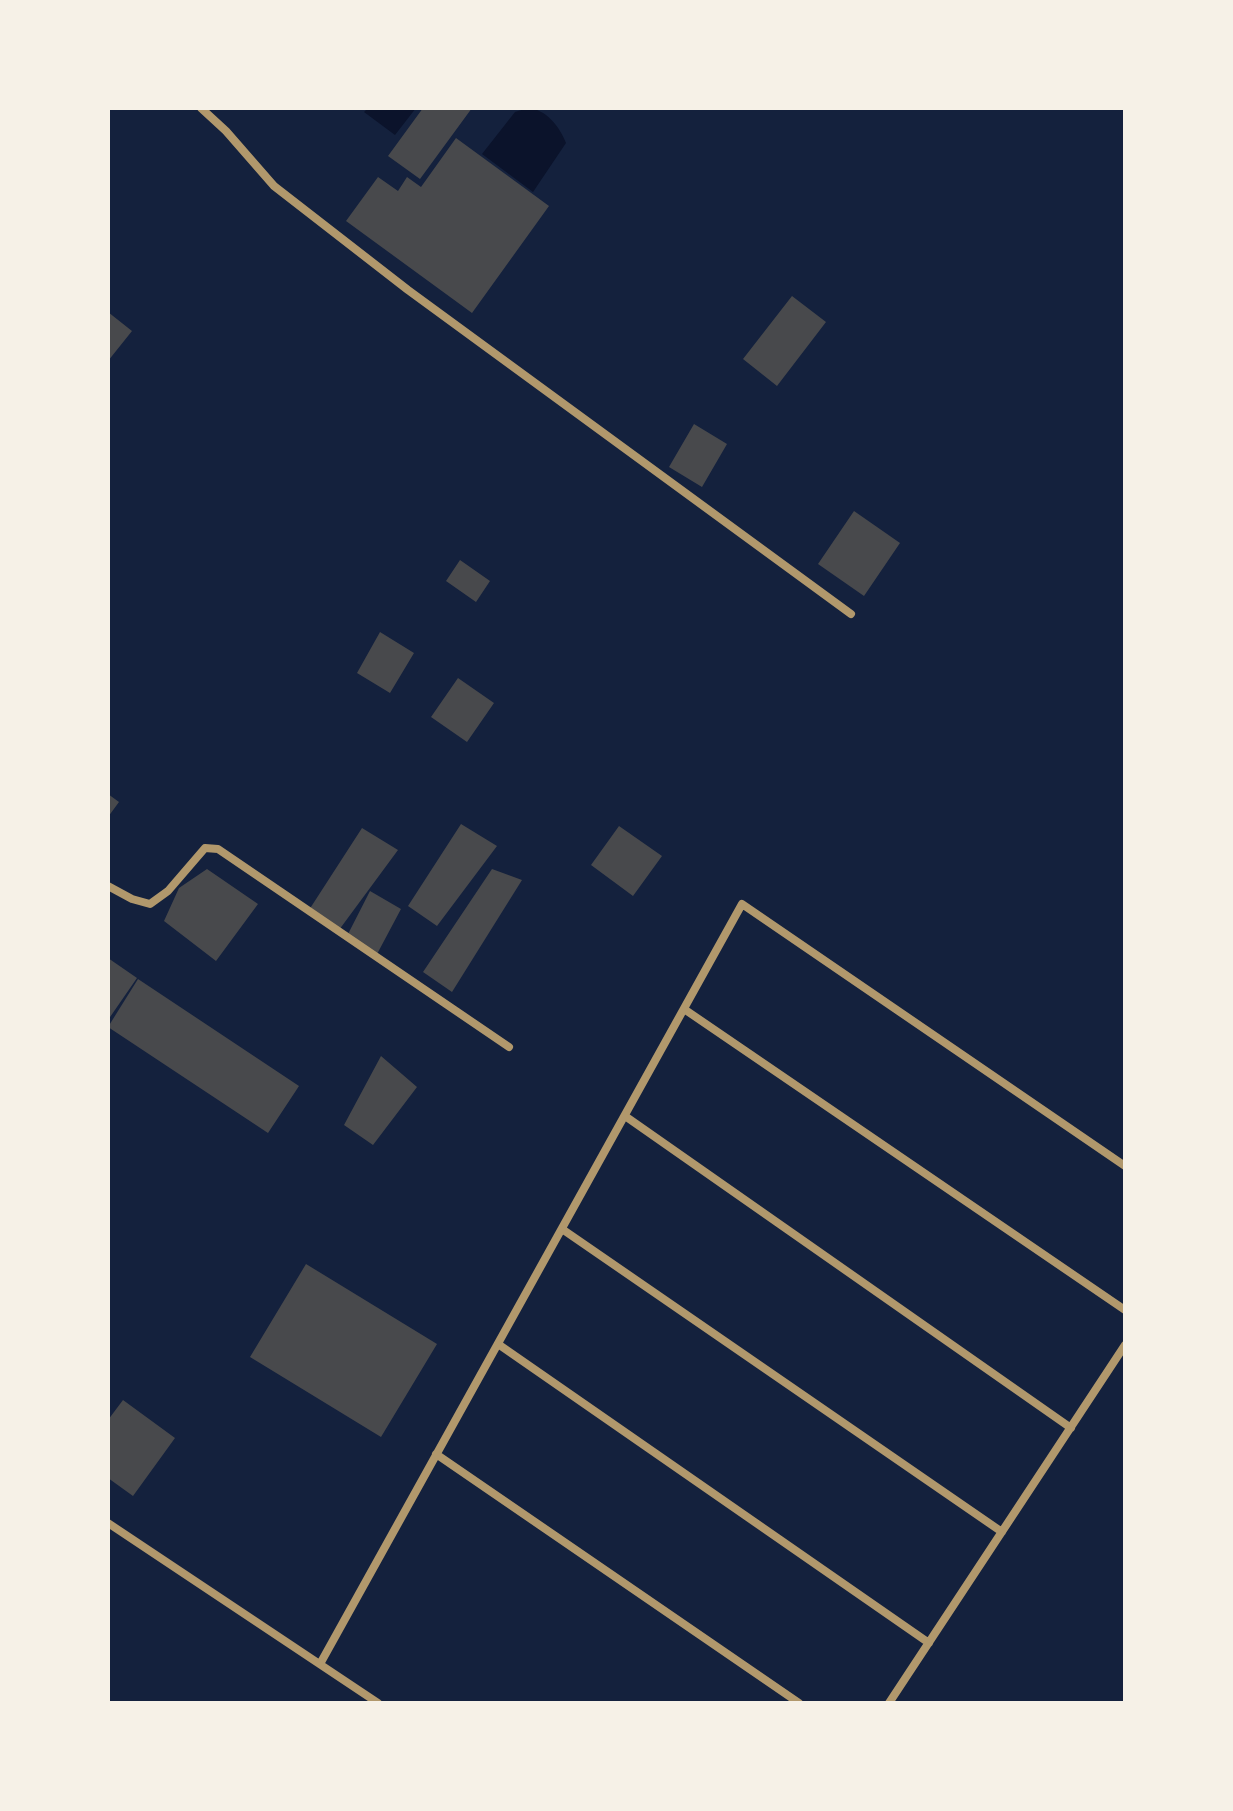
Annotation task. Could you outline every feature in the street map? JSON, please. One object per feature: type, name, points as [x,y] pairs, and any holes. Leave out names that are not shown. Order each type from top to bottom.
[{"type":"street","points":[[201,108],[226,131],[274,186],[408,290],[851,614]]},
{"type":"street","points":[[108,886],[132,899],[150,904],[168,891],[205,848],[218,849],[509,1047]]},
{"type":"street","points":[[320,1664],[742,904],[1125,1166]]},
{"type":"street","points":[[684,1009],[1125,1310]]},
{"type":"street","points":[[625,1116],[1071,1428]]},
{"type":"street","points":[[562,1229],[1002,1532]]},
{"type":"street","points":[[498,1344],[929,1643]]},
{"type":"street","points":[[889,1703],[1125,1345]]},
{"type":"street","points":[[436,1454],[799,1703]]},
{"type":"street","points":[[108,1523],[378,1703]]},
{"type":"water","points":[[368,108],[416,108],[395,135],[364,112]]},
{"type":"water","points":[[528,108],[552,120],[566,143],[533,192],[482,154],[515,112]]},
{"type":"building","points":[[423,108],[472,108],[420,179],[388,156]]},
{"type":"building","points":[[456,138],[549,206],[472,313],[346,221],[378,177],[398,191],[407,177],[421,187]]},
{"type":"building","points":[[792,296],[826,322],[777,386],[743,359]]},
{"type":"building","points":[[108,312],[132,331],[108,361]]},
{"type":"building","points":[[694,424],[727,444],[702,487],[669,467]]},
{"type":"building","points":[[854,511],[900,543],[864,596],[818,564]]},
{"type":"building","points":[[460,560],[490,581],[476,602],[446,581]]},
{"type":"building","points":[[380,632],[414,653],[390,693],[357,673]]},
{"type":"building","points":[[458,678],[494,703],[467,742],[431,717]]},
{"type":"building","points":[[108,794],[119,802],[108,817]]},
{"type":"building","points":[[461,824],[497,846],[437,926],[408,906]]},
{"type":"building","points":[[619,826],[662,856],[633,896],[591,865]]},
{"type":"building","points":[[362,828],[398,850],[339,930],[309,910]]},
{"type":"building","points":[[207,869],[258,904],[216,961],[164,921],[179,888]]},
{"type":"building","points":[[492,869],[522,880],[452,992],[423,972]]},
{"type":"building","points":[[370,891],[401,909],[376,956],[347,936]]},
{"type":"building","points":[[108,958],[137,978],[108,1020]]},
{"type":"building","points":[[138,979],[299,1086],[268,1133],[108,1027]]},
{"type":"building","points":[[381,1056],[417,1087],[373,1145],[344,1125]]},
{"type":"building","points":[[306,1264],[437,1344],[381,1437],[250,1357]]},
{"type":"building","points":[[123,1400],[175,1438],[133,1496],[108,1478],[108,1420]]}]
